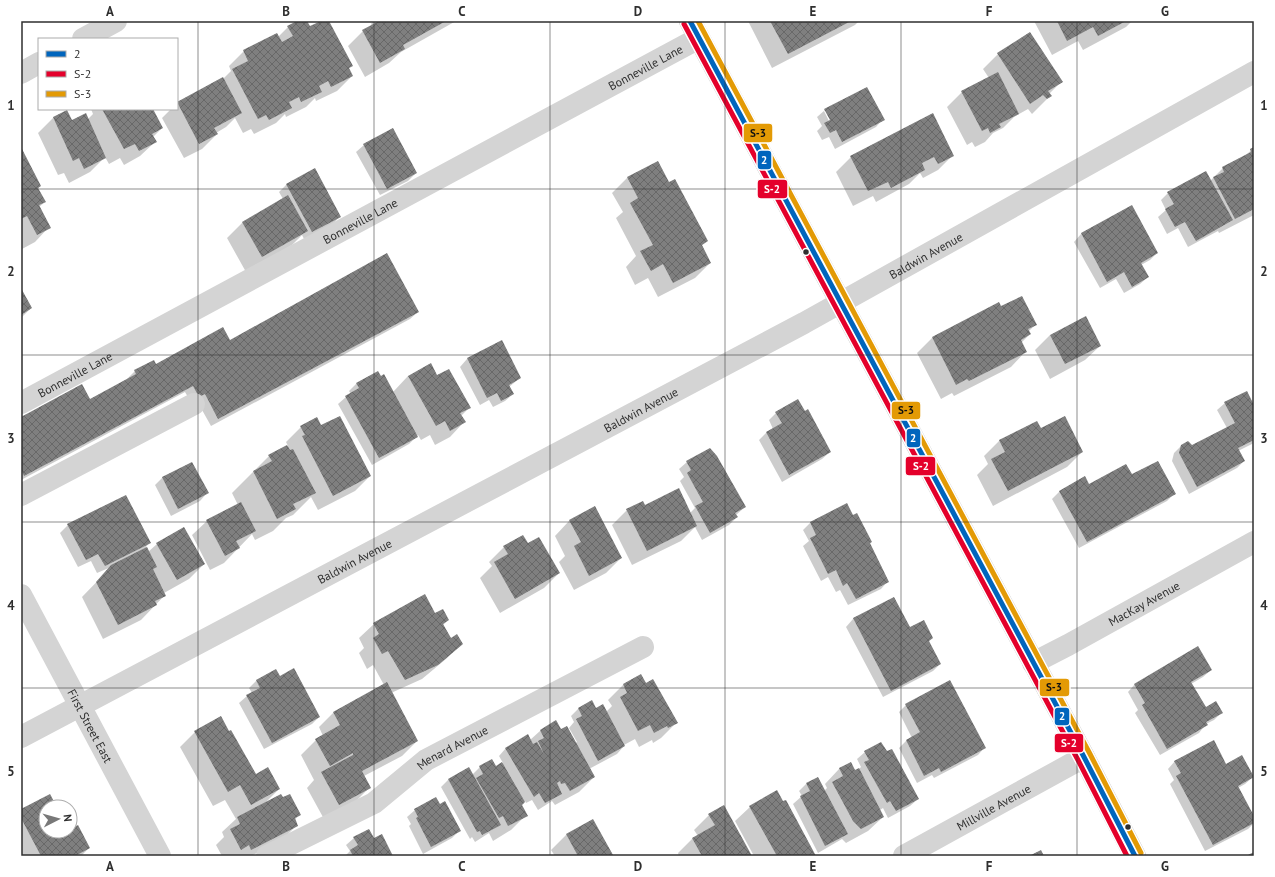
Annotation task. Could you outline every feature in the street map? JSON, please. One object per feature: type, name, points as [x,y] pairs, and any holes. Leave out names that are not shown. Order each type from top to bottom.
[{"type":"main road","points":[[695,30],[1084,757],[1135,856]]},
{"type":"street","points":[[85,38],[116,21]]},
{"type":"street","name":"Bonneville Lane","points":[[21,403],[695,30]]},
{"type":"street","points":[[21,73],[38,64]]},
{"type":"street","name":"Baldwin Avenue","points":[[21,737],[840,303],[1254,72]]},
{"type":"street","points":[[21,495],[194,404]]},
{"type":"street","name":"MacKay Avenue","points":[[1033,663],[1254,542]]},
{"type":"street","name":"First Street East","points":[[21,595],[160,856]]},
{"type":"street","name":"Menard Avenue","points":[[268,856],[374,803],[426,760],[643,647]]},
{"type":"street","name":"Millville Avenue","points":[[904,856],[1084,757]]},
{"type":"building","points":[[297,21],[307,21],[310,26],[321,21],[329,21],[353,66],[349,68],[353,76],[331,87],[328,81],[319,86],[322,92],[301,102],[299,97],[289,102],[292,108],[269,120],[266,115],[258,119],[232,69],[248,61],[243,50],[277,33],[282,42],[293,36],[287,26]]},
{"type":"building","points":[[379,21],[446,21],[403,45],[405,49],[380,63],[362,30]]},
{"type":"building","points":[[770,21],[851,21],[788,54]]},
{"type":"building","points":[[1057,21],[1126,21],[1098,36],[1093,27],[1067,41]]},
{"type":"building","points":[[1030,32],[1063,82],[1048,91],[1052,96],[1047,99],[1043,95],[1030,104],[997,53]]},
{"type":"building","points":[[998,72],[1019,114],[999,124],[1001,127],[990,133],[988,128],[982,131],[961,91]]},
{"type":"building","points":[[223,77],[242,113],[214,128],[218,134],[199,144],[178,101]]},
{"type":"building","points":[[867,87],[885,120],[842,142],[836,130],[830,133],[824,123],[830,120],[824,109]]},
{"type":"building","points":[[67,110],[72,120],[86,113],[106,158],[84,169],[79,158],[73,161],[53,117]]},
{"type":"building","points":[[103,110],[154,110],[163,128],[152,134],[157,142],[139,151],[135,144],[124,149]]},
{"type":"building","points":[[933,113],[954,156],[938,164],[934,157],[922,163],[925,170],[891,188],[888,182],[868,191],[850,156]]},
{"type":"building","points":[[393,128],[417,173],[387,189],[363,144]]},
{"type":"building","points":[[21,147],[41,186],[38,188],[46,202],[39,205],[51,228],[37,235],[27,216],[21,219]]},
{"type":"building","points":[[1254,147],[1254,209],[1235,219],[1213,177],[1224,172],[1222,167],[1251,152],[1250,149]]},
{"type":"building","points":[[658,161],[669,182],[675,179],[708,241],[702,245],[711,263],[673,283],[663,264],[651,271],[640,251],[653,245],[630,203],[638,198],[627,177]]},
{"type":"building","points":[[315,168],[341,217],[312,232],[286,184]]},
{"type":"building","points":[[1206,171],[1233,220],[1196,241],[1185,222],[1175,227],[1165,209],[1174,204],[1167,192]]},
{"type":"building","points":[[288,195],[308,231],[262,257],[242,222]]},
{"type":"building","points":[[1132,205],[1158,253],[1141,263],[1149,277],[1132,287],[1124,272],[1107,282],[1081,233]]},
{"type":"building","points":[[387,253],[419,312],[218,419],[205,394],[199,397],[193,386],[24,476],[21,469],[21,417],[82,384],[90,399],[136,374],[134,370],[154,360],[156,364],[223,327],[230,340]]},
{"type":"building","points":[[21,288],[32,308],[21,315]]},
{"type":"building","points":[[1022,296],[1037,325],[1028,329],[1031,334],[1021,340],[1027,352],[969,381],[967,379],[956,385],[932,337],[999,302],[1001,306]]},
{"type":"building","points":[[1086,316],[1101,346],[1065,364],[1050,335]]},
{"type":"building","points":[[502,340],[521,378],[509,385],[514,394],[501,401],[497,393],[487,398],[467,358]]},
{"type":"building","points":[[431,363],[437,375],[449,369],[471,408],[460,413],[466,422],[450,431],[445,421],[436,426],[408,376]]},
{"type":"building","points":[[378,371],[381,376],[384,374],[418,437],[379,458],[345,396],[359,388],[356,383]]},
{"type":"building","points":[[1247,391],[1254,405],[1254,440],[1238,448],[1245,461],[1197,487],[1179,453],[1181,445],[1188,441],[1192,445],[1235,423],[1224,402]]},
{"type":"building","points":[[798,399],[805,411],[808,409],[831,452],[789,475],[766,432],[782,423],[775,412]]},
{"type":"building","points":[[340,416],[371,476],[333,496],[302,436],[305,435],[300,426],[317,417],[321,425]]},
{"type":"building","points":[[1065,416],[1083,452],[1008,491],[991,459],[1005,452],[999,440],[1037,421],[1041,428]]},
{"type":"building","points":[[287,445],[290,450],[293,449],[316,493],[293,504],[296,509],[277,519],[253,471],[272,461],[268,455]]},
{"type":"building","points":[[710,448],[717,456],[746,507],[735,513],[738,517],[710,533],[695,506],[703,502],[687,473],[691,470],[686,461]]},
{"type":"building","points":[[1158,461],[1176,494],[1087,542],[1059,491],[1085,476],[1089,484],[1126,464],[1132,474]]},
{"type":"building","points":[[192,462],[209,493],[178,509],[162,477]]},
{"type":"building","points":[[679,488],[697,526],[647,551],[626,509],[643,501],[645,505]]},
{"type":"building","points":[[126,495],[151,543],[105,566],[98,554],[86,560],[67,524]]},
{"type":"building","points":[[241,502],[256,531],[236,541],[240,548],[225,556],[206,520]]},
{"type":"building","points":[[847,503],[853,515],[857,513],[872,542],[870,543],[889,582],[856,599],[847,583],[843,586],[836,570],[828,574],[810,538],[816,535],[810,522]]},
{"type":"building","points":[[595,506],[622,558],[589,576],[574,546],[581,542],[569,520]]},
{"type":"building","points":[[184,527],[205,564],[177,580],[156,543]]},
{"type":"building","points":[[523,535],[528,543],[539,537],[560,573],[515,599],[494,562],[508,554],[503,546]]},
{"type":"building","points":[[147,547],[157,567],[153,569],[166,596],[155,601],[157,605],[118,625],[96,582],[111,565]]},
{"type":"building","points":[[425,594],[435,613],[443,609],[449,620],[443,624],[451,638],[457,634],[463,644],[438,665],[405,680],[388,651],[382,654],[373,638],[379,634],[373,623]]},
{"type":"building","points":[[894,597],[910,627],[924,620],[933,638],[929,641],[941,664],[891,691],[853,618]]},
{"type":"building","points":[[1198,646],[1212,670],[1191,682],[1206,707],[1216,701],[1223,713],[1206,722],[1208,725],[1167,749],[1142,705],[1145,703],[1134,684]]},
{"type":"building","points":[[294,668],[320,717],[272,743],[246,695],[260,688],[256,680],[276,669],[280,676]]},
{"type":"building","points":[[641,674],[646,683],[653,679],[678,723],[668,728],[667,726],[654,733],[650,725],[638,731],[620,697],[627,693],[623,684]]},
{"type":"building","points":[[950,680],[986,748],[941,772],[939,768],[924,776],[906,740],[920,732],[905,704]]},
{"type":"building","points":[[387,682],[418,741],[362,771],[371,788],[339,805],[321,772],[353,755],[353,753],[330,766],[315,739],[340,725],[333,712]]},
{"type":"building","points":[[592,700],[596,708],[603,704],[625,746],[598,761],[576,719],[582,716],[578,708]]},
{"type":"building","points":[[221,716],[229,731],[231,730],[256,774],[268,767],[280,789],[251,805],[240,785],[228,792],[194,731]]},
{"type":"building","points":[[556,720],[561,729],[567,726],[595,777],[570,791],[565,783],[561,784],[560,781],[557,783],[562,794],[545,803],[539,793],[534,797],[505,748],[528,734],[533,744],[537,742],[544,754],[538,741],[544,738],[540,730]]},
{"type":"building","points":[[1214,740],[1226,764],[1242,755],[1254,777],[1238,786],[1254,816],[1254,823],[1213,845],[1176,776],[1181,773],[1174,761]]},
{"type":"building","points":[[881,742],[887,751],[892,749],[919,799],[896,811],[890,801],[887,803],[864,762],[869,760],[864,751]]},
{"type":"building","points":[[492,759],[496,766],[502,762],[525,802],[522,805],[528,816],[508,826],[503,816],[499,818],[476,778],[483,774],[479,766]]},
{"type":"building","points":[[851,762],[855,770],[859,768],[884,817],[861,829],[853,821],[832,782],[843,776],[839,768]]},
{"type":"building","points":[[469,767],[501,825],[482,835],[480,831],[477,832],[448,779]]},
{"type":"building","points":[[818,777],[848,834],[825,846],[800,796],[810,791],[806,783]]},
{"type":"building","points":[[777,790],[783,801],[786,800],[816,856],[777,856],[749,806]]},
{"type":"building","points":[[50,794],[53,799],[40,799]]},
{"type":"building","points":[[281,794],[283,797],[290,794],[301,815],[295,818],[298,826],[251,850],[249,845],[241,850],[230,829],[240,824],[237,817]]},
{"type":"building","points":[[436,797],[440,804],[445,801],[461,831],[431,847],[416,818],[418,817],[414,809]]},
{"type":"building","points":[[38,800],[38,839],[78,839],[78,825],[90,848],[75,856],[41,856],[21,818],[21,809]]},
{"type":"building","points":[[724,805],[752,856],[702,856],[692,838],[715,825],[708,814]]},
{"type":"building","points":[[593,819],[613,855],[578,856],[566,834]]},
{"type":"building","points":[[369,829],[374,838],[382,834],[393,856],[353,856],[350,850],[358,845],[353,837]]},
{"type":"building","points":[[1041,850],[1044,856],[1029,856]]},
{"type":"building","points":[[1254,852],[1254,856],[1246,856]]},
{"type":"transit line","name":"2","points":[[690,21],[1084,757],[1135,856]]},
{"type":"transit line","name":"S-3","points":[[698,21],[1090,754],[1141,853]]},
{"type":"transit line","name":"S-2","points":[[684,24],[1078,760],[1127,856]]}]
